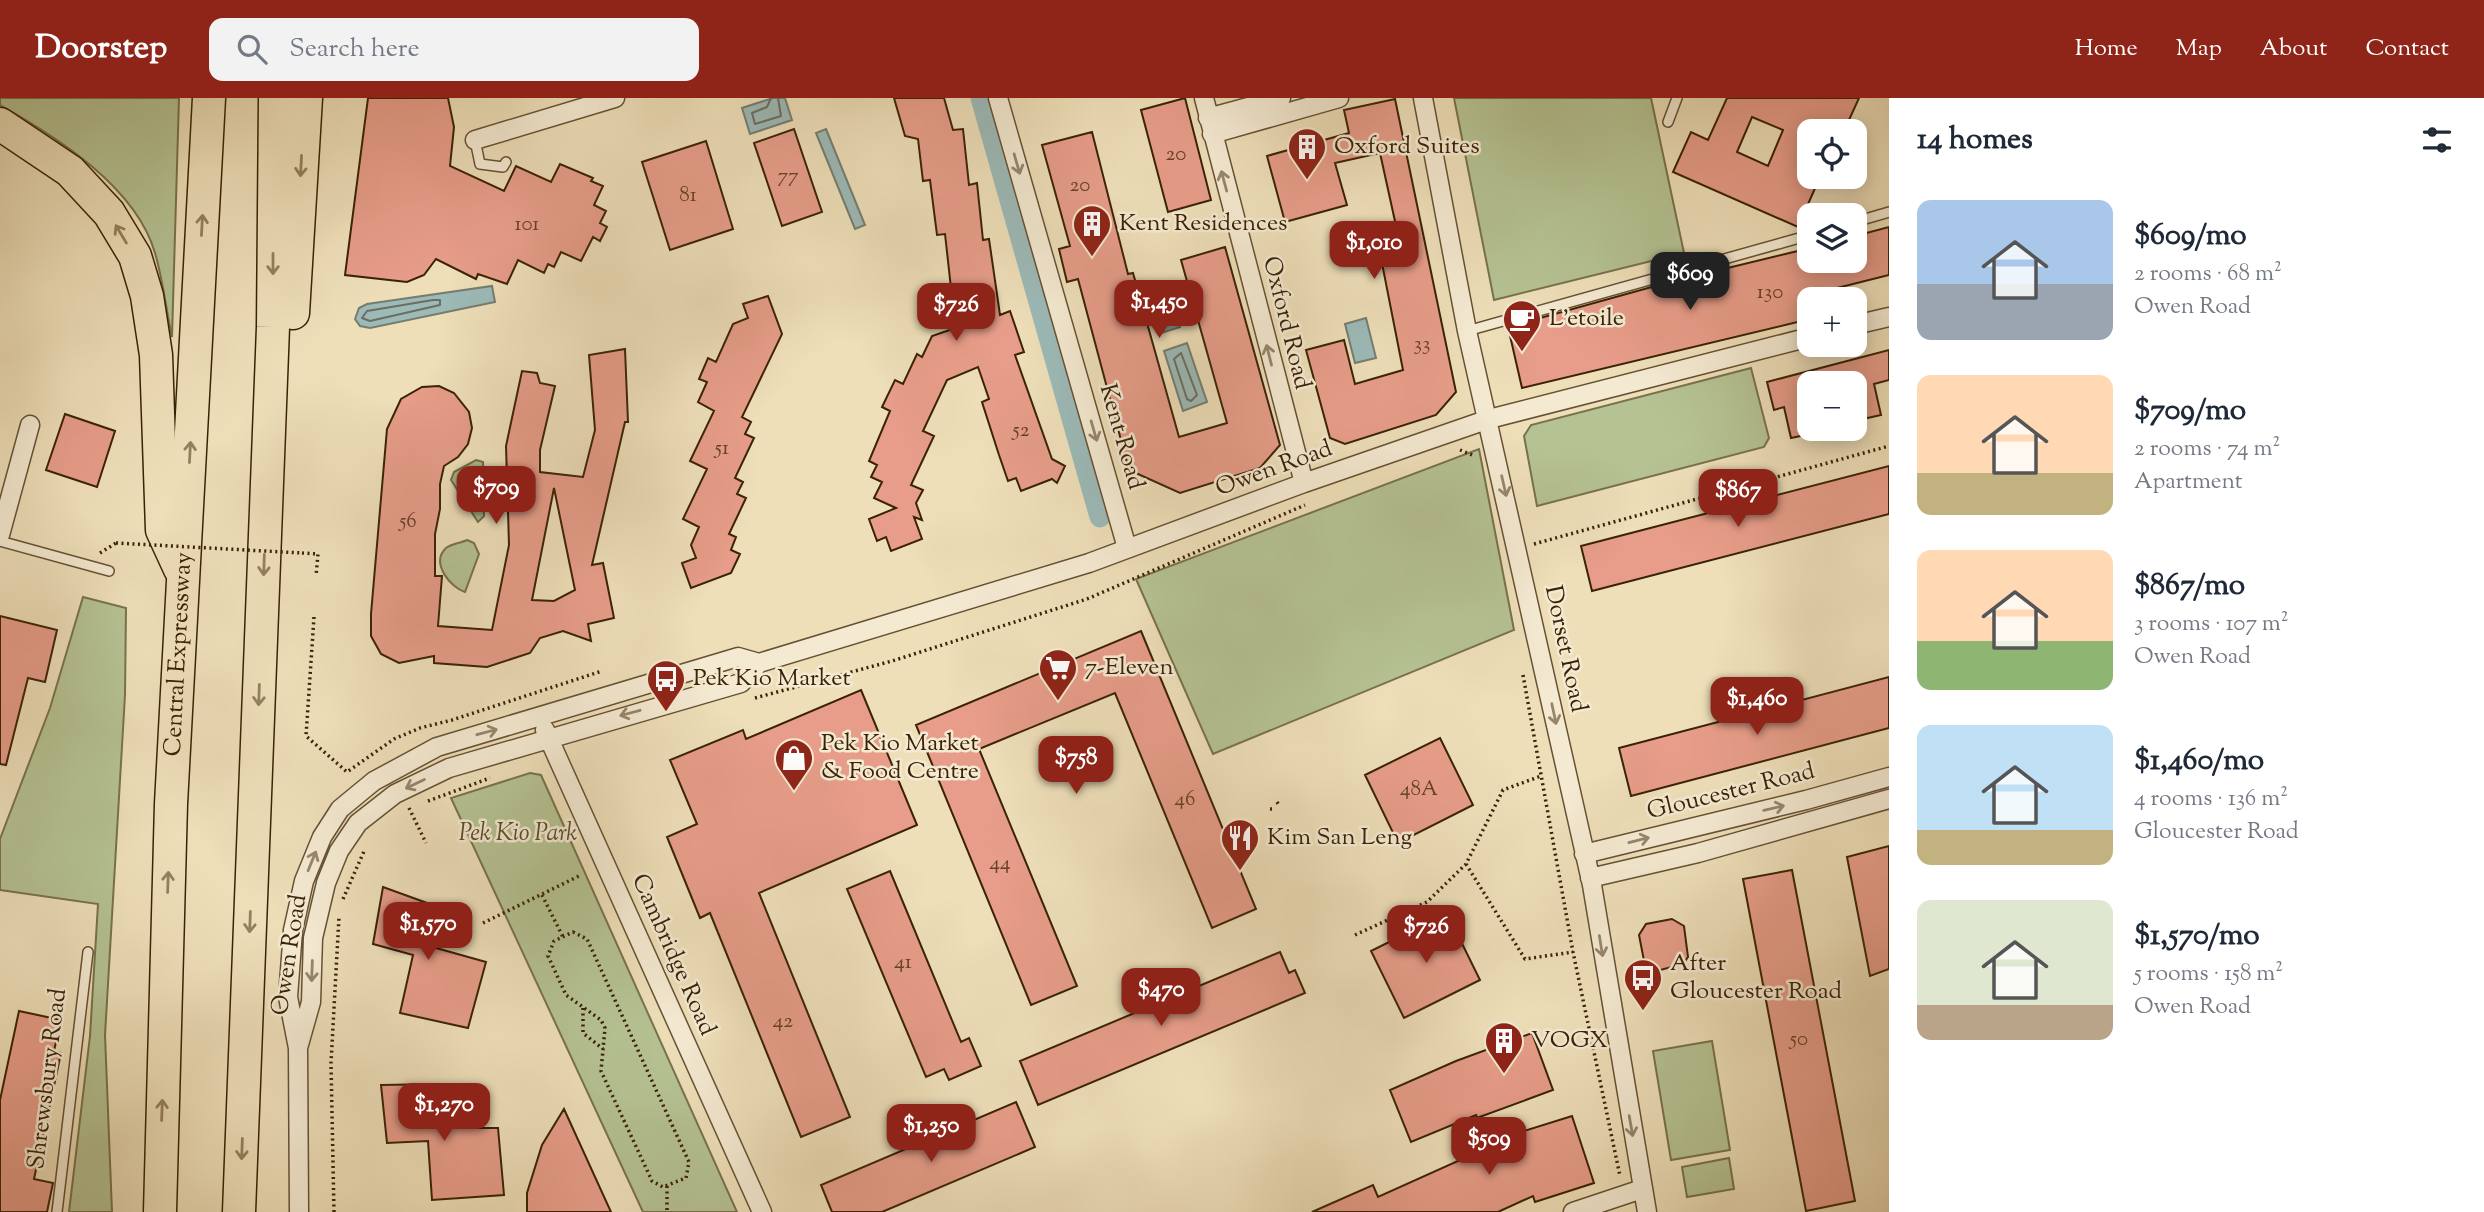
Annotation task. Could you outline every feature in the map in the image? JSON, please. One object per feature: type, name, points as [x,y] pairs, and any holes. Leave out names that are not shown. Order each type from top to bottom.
[{"type":"highway","name":"Central Expressway","points":[[160,1212],[170,818],[209,98]]},
{"type":"highway","points":[[239,1212],[273,327],[275,98]]},
{"type":"highway","points":[[267,503],[282,470],[306,98]]},
{"type":"highway","points":[[9,133],[70,171],[108,213],[135,256],[147,296],[156,355],[162,530],[183,573]]},
{"type":"street","points":[[475,140],[615,98]]},
{"type":"street","name":"Kent Road","points":[[998,98],[1127,548]]},
{"type":"street","name":"Oxford Road","points":[[1203,98],[1304,483]]},
{"type":"street","points":[[1210,126],[1281,98]]},
{"type":"street","points":[[1210,126],[1339,98]]},
{"type":"street","name":"Dorset Road","points":[[1423,98],[1467,331],[1489,419],[1590,878],[1647,1212]]},
{"type":"street","points":[[1867,322],[1889,317]]},
{"type":"street","name":"Owen Road","points":[[298,1048],[311,1002],[313,938],[326,883],[339,851],[358,823],[395,794],[449,768],[741,683],[759,663],[957,604],[1127,548],[1489,419],[1797,340]]},
{"type":"street","points":[[0,535],[30,425]]},
{"type":"street","name":"Owen Road","points":[[298,1048],[288,997],[293,930],[304,881],[322,837],[340,809],[374,782],[437,747],[738,657],[759,663]]},
{"type":"street","name":"Cambridge Road","points":[[540,717],[762,1212]]},
{"type":"street","name":"Gloucester Road","points":[[1584,853],[1806,800],[1889,777]]},
{"type":"street","name":"Gloucester Road","points":[[1590,878],[1698,853],[1889,799]]},
{"type":"street","points":[[298,1048],[299,1212]]},
{"type":"street","points":[[1573,1212],[1642,1189]]},
{"type":"lane","points":[[1668,122],[1677,98]]},
{"type":"lane","points":[[475,140],[480,164],[503,167],[506,162]]},
{"type":"lane","points":[[1867,218],[1889,212]]},
{"type":"lane","points":[[1467,331],[1797,239]]},
{"type":"lane","points":[[0,541],[109,571]]},
{"type":"lane","name":"Shrewsbury Road","points":[[57,1212],[88,952]]},
{"type":"path","points":[[1532,544],[1889,446]]},
{"type":"path","points":[[1456,450],[1475,454]]},
{"type":"path","points":[[754,698],[892,662],[1087,598],[1309,503]]},
{"type":"path","points":[[116,543],[318,554],[316,576]]},
{"type":"path","points":[[313,617],[306,736],[347,772],[394,739],[420,728],[602,671]]},
{"type":"path","points":[[1539,766],[1612,1149]]},
{"type":"path","points":[[400,814],[409,808],[495,776]]},
{"type":"path","points":[[1355,935],[1427,902],[1466,864],[1503,790],[1541,776]]},
{"type":"path","points":[[409,808],[426,843]]},
{"type":"path","points":[[334,1212],[331,1063],[340,908],[366,848]]},
{"type":"path","points":[[1466,864],[1525,959],[1573,953]]},
{"type":"path","points":[[483,923],[579,876]]},
{"type":"path","points":[[542,895],[563,937]]},
{"type":"path","points":[[578,932],[587,939],[689,1162],[686,1178],[663,1187],[652,1181],[601,1071],[605,1028],[600,1020],[583,1007],[566,995],[548,956],[551,944],[578,932]]},
{"type":"path","points":[[583,1007],[583,1033],[603,1049]]},
{"type":"path","points":[[667,1185],[667,1212]]},
{"type":"green space","points":[[0,98],[179,98],[172,337],[155,253],[145,229],[131,207],[92,166],[46,132],[0,105]]},
{"type":"green space","points":[[1454,98],[1651,98],[1684,253],[1494,300]]},
{"type":"green space","points":[[1751,368],[1769,438],[1764,447],[1537,506],[1524,436],[1531,425]]},
{"type":"green space","points":[[1479,449],[1514,630],[1213,754],[1136,579]]},
{"type":"green space","points":[[476,460],[483,462],[484,516],[478,522],[451,480],[454,472]]},
{"type":"green space","points":[[467,540],[474,543],[479,554],[465,592],[454,586],[444,574],[440,561],[446,548]]},
{"type":"green space","points":[[83,597],[126,608],[125,695],[105,1035],[112,1212],[69,1212],[90,1036],[98,904],[0,890],[0,839],[50,708]]},
{"type":"green space","name":"Pek Kio Park","points":[[530,773],[541,775],[737,1212],[643,1212],[451,798]]},
{"type":"green space","points":[[1712,1041],[1730,1150],[1671,1160],[1653,1051]]},
{"type":"green space","points":[[1729,1158],[1734,1189],[1687,1197],[1682,1167]]},
{"type":"water","points":[[773,98],[785,98],[792,120],[750,134],[742,108]]},
{"type":"water","points":[[826,129],[865,225],[855,229],[816,133]]},
{"type":"water","points":[[492,286],[495,302],[370,328],[360,326],[355,319],[359,308],[367,304]]},
{"type":"water","points":[[1175,310],[1180,327],[1161,333],[1157,316]]},
{"type":"water","points":[[1366,318],[1376,358],[1355,363],[1345,324]]},
{"type":"water","points":[[1187,343],[1207,402],[1183,411],[1164,351]]},
{"type":"building","points":[[368,98],[448,98],[454,127],[450,166],[504,191],[516,166],[551,182],[560,164],[593,178],[591,181],[603,186],[594,205],[606,211],[600,223],[607,227],[600,241],[593,237],[581,261],[561,252],[554,267],[548,264],[544,273],[518,260],[507,284],[478,274],[476,279],[436,259],[424,275],[407,282],[345,275]]},
{"type":"building","points":[[894,98],[944,98],[953,130],[963,129],[969,185],[977,183],[983,240],[989,239],[1000,315],[1010,311],[1024,352],[1015,355],[1052,459],[1065,466],[1057,483],[1052,479],[1021,491],[1016,478],[1008,481],[982,402],[989,399],[978,367],[947,380],[923,431],[934,436],[911,485],[923,490],[916,503],[922,520],[914,517],[922,539],[891,551],[886,537],[877,541],[869,519],[896,508],[874,498],[882,482],[871,477],[877,465],[869,461],[890,411],[882,407],[895,380],[903,384],[917,354],[922,357],[932,336],[970,323],[966,286],[951,288],[945,234],[937,235],[930,180],[923,181],[918,139],[905,136]]},
{"type":"building","points":[[1185,98],[1211,200],[1168,212],[1141,110]]},
{"type":"building","points":[[1727,98],[1859,98],[1849,119],[1797,119],[1797,189],[1815,189],[1809,203],[1797,203],[1797,227],[1673,172],[1691,132],[1708,140]],"holes":[[[1752,117],[1783,130],[1768,166],[1737,152]]]},
{"type":"building","points":[[1395,99],[1456,392],[1436,415],[1345,444],[1330,438],[1306,350],[1344,340],[1355,384],[1403,370],[1379,248],[1400,244],[1380,153],[1335,163],[1347,205],[1285,222],[1267,156],[1349,133],[1344,110]]},
{"type":"building","points":[[794,129],[822,212],[782,226],[754,143]]},
{"type":"building","points":[[1092,132],[1128,274],[1133,273],[1179,437],[1227,423],[1181,260],[1225,247],[1280,445],[1260,468],[1180,493],[1129,470],[1078,279],[1067,282],[1059,249],[1070,246],[1042,145]]},
{"type":"building","points":[[706,141],[733,229],[670,250],[642,162]]},
{"type":"building","points":[[1889,227],[1889,275],[1841,287],[1797,287],[1797,322],[1522,388],[1508,327],[1666,283],[1797,251],[1797,273],[1867,273],[1867,233]]},
{"type":"building","points":[[768,296],[782,334],[742,417],[751,422],[745,434],[754,438],[735,478],[743,482],[737,494],[746,498],[729,534],[736,537],[731,550],[740,554],[731,573],[691,588],[682,563],[696,558],[691,545],[699,527],[683,519],[707,469],[690,461],[714,411],[698,402],[707,382],[699,379],[708,358],[716,362],[733,324],[748,318],[743,304]]},
{"type":"building","points":[[625,349],[628,422],[625,422],[592,565],[603,563],[614,618],[588,624],[591,641],[563,631],[540,638],[530,653],[487,667],[434,663],[434,656],[399,663],[381,654],[371,636],[371,614],[387,429],[401,399],[422,387],[439,386],[454,393],[469,412],[472,428],[468,444],[458,457],[444,466],[440,484],[440,509],[435,534],[435,576],[442,576],[438,626],[492,630],[509,545],[506,446],[522,371],[537,373],[540,383],[555,386],[540,450],[540,472],[583,477],[595,430],[589,355]],"holes":[[[554,488],[575,590],[554,601],[532,600]]]},
{"type":"building","points":[[1889,350],[1889,380],[1874,384],[1881,415],[1867,418],[1867,371],[1809,371]]},
{"type":"building","points":[[1797,374],[1797,437],[1791,438],[1784,407],[1774,410],[1767,382]]},
{"type":"building","points":[[65,414],[115,431],[97,487],[46,470]]},
{"type":"building","points":[[1889,466],[1889,514],[1592,591],[1581,546]]},
{"type":"building","points":[[0,616],[57,630],[45,682],[28,678],[6,765],[0,764]]},
{"type":"building","points":[[1141,631],[1256,909],[1212,928],[1115,693],[979,749],[1077,986],[1031,1005],[916,725]]},
{"type":"building","points":[[1889,677],[1889,728],[1631,796],[1619,748]]},
{"type":"building","name":"Pek Kio Market & Food Centre","points":[[861,690],[917,825],[759,893],[850,1117],[801,1137],[710,913],[700,918],[667,837],[697,824],[670,760],[743,730],[746,739]]},
{"type":"building","points":[[1440,738],[1473,805],[1398,843],[1365,775]]},
{"type":"building","points":[[1889,846],[1889,969],[1870,976],[1847,857]]},
{"type":"building","points":[[1792,870],[1855,1201],[1806,1211],[1743,879]]},
{"type":"building","points":[[890,871],[961,1042],[969,1038],[981,1066],[949,1080],[944,1069],[926,1077],[847,889]]},
{"type":"building","points":[[383,887],[438,907],[429,946],[486,962],[468,1028],[400,1013],[413,955],[373,944]]},
{"type":"building","points":[[1447,913],[1480,980],[1404,1018],[1371,951]]},
{"type":"building","points":[[1672,919],[1684,926],[1688,957],[1683,964],[1653,972],[1645,966],[1639,935],[1646,924]]},
{"type":"building","points":[[1280,952],[1289,973],[1295,970],[1305,993],[1038,1105],[1020,1061]]},
{"type":"building","points":[[19,1011],[61,1020],[54,1051],[61,1053],[34,1179],[53,1183],[47,1212],[0,1212],[0,1100]]},
{"type":"building","points":[[1532,1033],[1553,1090],[1477,1118],[1476,1115],[1411,1142],[1390,1090],[1456,1061]]},
{"type":"building","points":[[440,1084],[441,1128],[498,1128],[504,1195],[432,1200],[428,1141],[387,1143],[381,1085]]},
{"type":"building","points":[[1016,1102],[1035,1147],[882,1212],[832,1212],[821,1185]]},
{"type":"building","points":[[564,1109],[611,1212],[527,1212],[527,1193],[542,1145]]},
{"type":"building","points":[[1572,1116],[1594,1183],[1535,1202],[1533,1196],[1498,1212],[1312,1212],[1373,1185],[1378,1197],[1467,1157],[1486,1143]]},
{"type":"waterway","points":[[981,98],[1100,517]]},
{"type":"place","name":"Oxford Suites","points":[[1307,181]]},
{"type":"place","name":"Kent Residences","points":[[1092,258]]},
{"type":"place","name":"L'etoile","points":[[1522,353]]},
{"type":"place","name":"7-Eleven","points":[[1058,702]]},
{"type":"place","name":"Pek Kio Market","points":[[666,713]]},
{"type":"place","name":"Pek Kio Market & Food Centre","points":[[794,792]]},
{"type":"place","name":"Kim San Leng","points":[[1240,872]]},
{"type":"place","name":"After Gloucester Road","points":[[1643,1012]]},
{"type":"place","name":"VOGX","points":[[1504,1075]]}]
